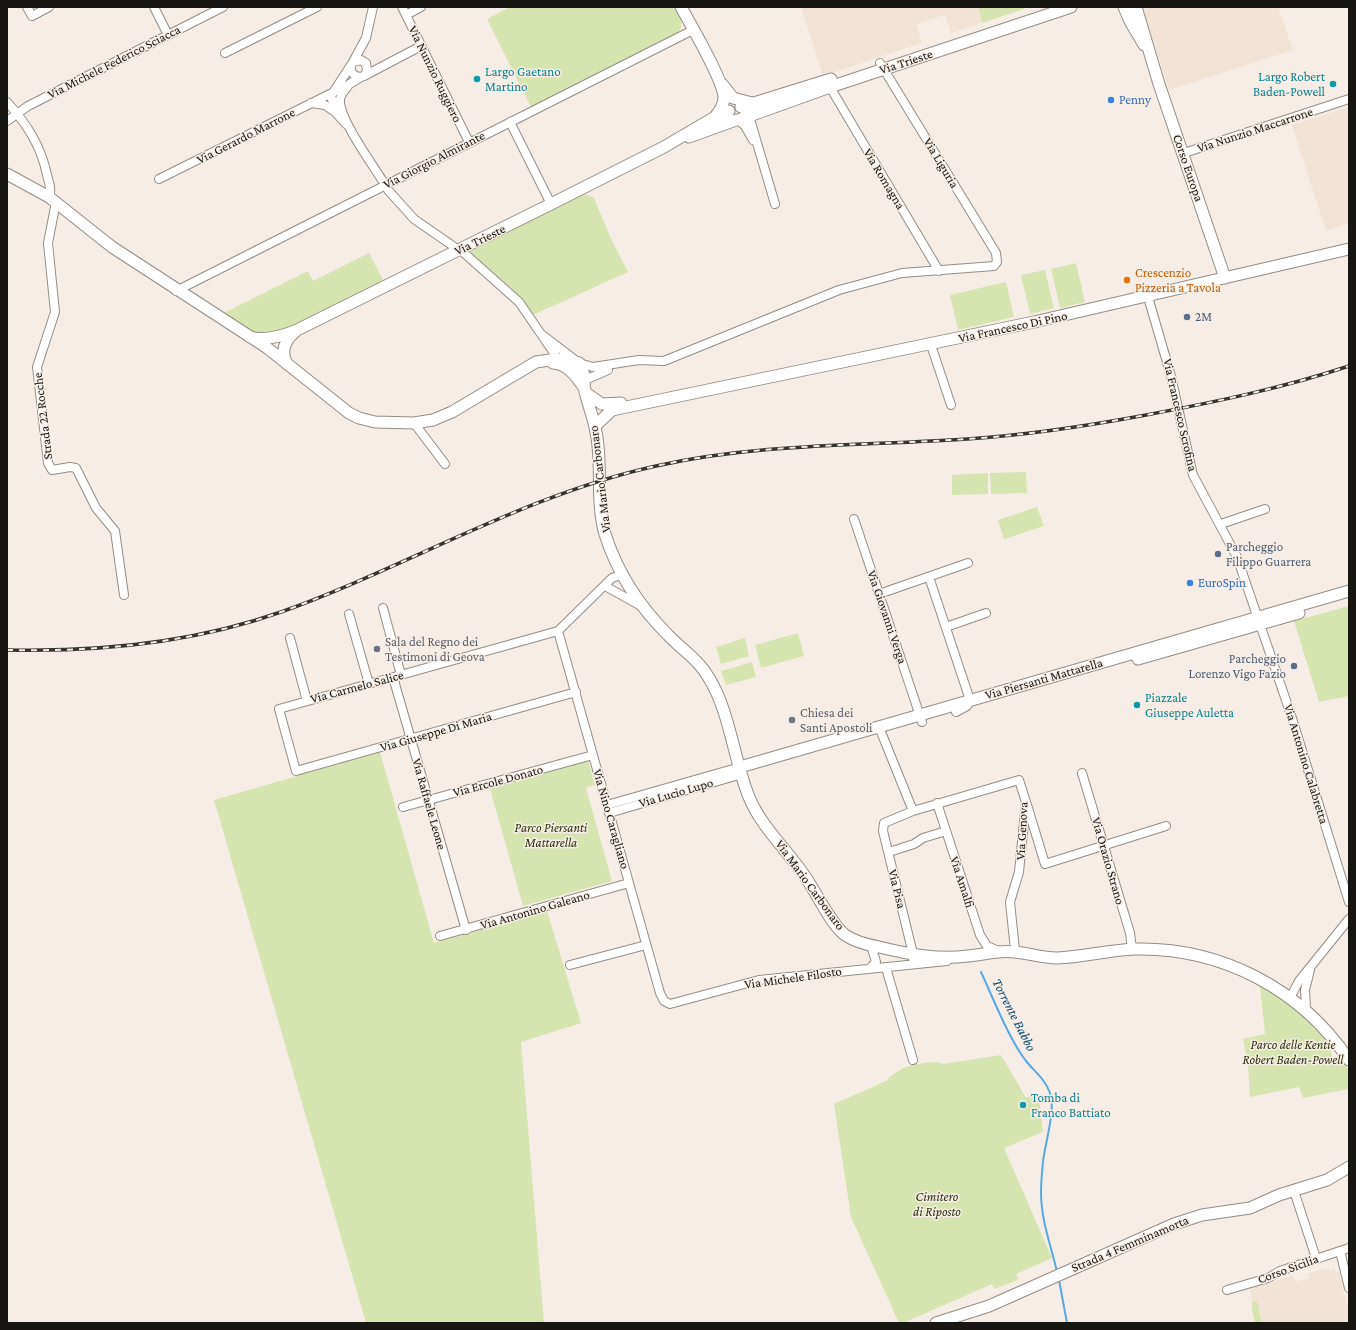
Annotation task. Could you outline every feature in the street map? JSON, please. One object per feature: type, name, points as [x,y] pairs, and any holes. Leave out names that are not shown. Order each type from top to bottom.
[{"type":"street","points":[[27,7],[32,16],[49,7]]},
{"type":"street","points":[[154,7],[168,35]]},
{"type":"street","name":"Via Michele Federico Sciacca","points":[[7,121],[28,106],[223,7]]},
{"type":"street","points":[[225,54],[318,7]]},
{"type":"street","points":[[336,113],[331,102],[332,92],[352,63],[366,38],[373,7]]},
{"type":"street","points":[[404,11],[421,7]]},
{"type":"street","points":[[681,7],[717,78],[758,148],[775,204]]},
{"type":"street","name":"Via Trieste","points":[[882,66],[1047,7]]},
{"type":"street","name":"Via Trieste","points":[[737,110],[828,84],[1071,7]]},
{"type":"street","points":[[1129,7],[1125,7],[1156,72]]},
{"type":"street","points":[[1136,7],[1156,72]]},
{"type":"street","name":"Via Nunzio Ruggiero","points":[[404,11],[469,142]]},
{"type":"street","name":"Via Giorgio Almirante","points":[[176,291],[693,30]]},
{"type":"street","name":"Via Gerardo Marrone","points":[[159,179],[348,85],[362,76],[421,46]]},
{"type":"street","points":[[361,60],[366,63],[367,71],[362,76],[353,75],[350,70],[352,63],[361,60]]},
{"type":"street","name":"Via Liguria","points":[[882,66],[997,256],[994,266],[939,271]]},
{"type":"street","name":"Corso Europa","points":[[1156,72],[1225,278]]},
{"type":"street","name":"Via Trieste","points":[[737,110],[754,103],[828,84]]},
{"type":"street","name":"Via Romagna","points":[[828,84],[939,271]]},
{"type":"street","points":[[348,85],[342,94],[340,106],[350,128],[382,180]]},
{"type":"street","name":"Via Nunzio Maccarrone","points":[[1184,153],[1349,100]]},
{"type":"street","points":[[7,102],[32,134],[43,155],[52,200]]},
{"type":"street","points":[[310,103],[325,105],[336,113],[350,128]]},
{"type":"street","points":[[715,117],[722,108],[737,110]]},
{"type":"street","points":[[664,147],[715,117],[737,110]]},
{"type":"street","points":[[664,147],[737,110]]},
{"type":"street","points":[[737,110],[758,148]]},
{"type":"street","points":[[510,122],[551,204]]},
{"type":"street","name":"Via Trieste","points":[[248,336],[284,339],[295,331],[664,147]]},
{"type":"street","points":[[7,174],[52,200],[112,247],[176,291],[269,350],[349,413],[358,418],[375,422],[414,423],[441,417],[531,365],[548,352],[545,342]]},
{"type":"street","points":[[388,190],[414,219],[453,246]]},
{"type":"street","name":"Strada 22 Rocche","points":[[52,200],[48,243],[55,312],[37,367],[48,463],[52,470],[70,467],[76,468],[96,508],[113,526],[124,595]]},
{"type":"street","name":"Via Francesco Di Pino","points":[[591,411],[601,414],[607,408],[676,396],[931,345],[1148,297],[1349,249]]},
{"type":"street","points":[[464,253],[519,302],[558,361],[571,372],[595,400],[607,408],[595,426]]},
{"type":"street","points":[[531,365],[558,361],[579,363],[593,367],[639,360],[664,361],[839,290],[902,273],[939,271]]},
{"type":"street","name":"Via Francesco Scrofina","points":[[1148,297],[1171,376],[1193,475],[1238,557],[1259,621]]},
{"type":"street","points":[[541,334],[579,363]]},
{"type":"street","points":[[269,350],[269,343],[284,339],[284,353],[287,364]]},
{"type":"street","points":[[931,345],[951,405]]},
{"type":"street","name":"Via Mario Carbonaro","points":[[579,363],[583,370],[583,385],[595,426],[602,518],[605,533],[612,551],[624,576],[642,606],[667,635],[696,660],[711,680],[748,794],[755,811],[805,876],[836,924],[848,937],[913,960],[966,957],[999,951],[1015,950],[1056,958],[1132,949],[1167,950],[1208,957],[1258,979],[1306,1009],[1325,1028],[1349,1060]]},
{"type":"street","points":[[583,385],[624,363]]},
{"type":"street","points":[[414,423],[445,464]]},
{"type":"street","points":[[1221,524],[1265,509]]},
{"type":"street","name":"Via Giovanni Verga","points":[[854,519],[921,719]]},
{"type":"street","points":[[607,585],[612,570],[612,551]]},
{"type":"street","points":[[879,594],[968,564]]},
{"type":"street","points":[[616,575],[624,576],[625,582],[621,588],[607,585],[616,575]]},
{"type":"street","points":[[929,577],[970,700],[967,706],[956,712]]},
{"type":"street","points":[[607,585],[642,606]]},
{"type":"street","name":"Via Carmelo Salice","points":[[296,771],[279,709],[558,631],[607,585]]},
{"type":"street","name":"Via Piersanti Mattarella","points":[[741,771],[880,730],[921,719],[956,712],[1259,621],[1349,591]]},
{"type":"street","name":"Via Piersanti Mattarella","points":[[921,719],[970,700],[1349,598]]},
{"type":"street","points":[[383,608],[401,675]]},
{"type":"street","points":[[946,626],[986,613]]},
{"type":"street","points":[[349,614],[369,684]]},
{"type":"street","name":"Via Antonino Calabretta","points":[[1259,621],[1349,902]]},
{"type":"street","name":"Via Nino Caragliano","points":[[558,631],[661,998],[670,1004]]},
{"type":"street","points":[[290,638],[307,701]]},
{"type":"street","name":"Via Raffaele Leone","points":[[393,677],[466,930]]},
{"type":"street","name":"Via Giuseppe Di Maria","points":[[296,771],[576,692]]},
{"type":"street","points":[[880,730],[913,811]]},
{"type":"street","name":"Via Ercole Donato","points":[[403,807],[593,755]]},
{"type":"street","name":"Via Lucio Lupo","points":[[608,809],[741,771]]},
{"type":"street","name":"Via Orazio Strano","points":[[1082,773],[1130,933],[1132,949]]},
{"type":"street","name":"Via Genova","points":[[884,823],[936,803],[1019,780],[1026,802],[1019,872],[1010,902],[1015,950]]},
{"type":"street","points":[[1026,802],[1045,864],[1166,826]]},
{"type":"street","name":"Via Amalfi","points":[[936,803],[980,935],[987,946],[999,951]]},
{"type":"street","name":"Via Pisa","points":[[884,823],[883,831],[913,960]]},
{"type":"street","points":[[888,852],[914,844],[923,838],[946,831]]},
{"type":"street","name":"Via Antonino Galeano","points":[[440,936],[466,930],[629,883]]},
{"type":"street","points":[[1290,998],[1299,981],[1349,919]]},
{"type":"street","points":[[570,965],[646,945]]},
{"type":"street","points":[[870,968],[876,962],[871,945]]},
{"type":"street","name":"Via Michele Filosto","points":[[670,1004],[759,980],[870,968],[886,968],[913,960]]},
{"type":"street","points":[[886,968],[913,1060]]},
{"type":"street","points":[[1306,1009],[1305,990],[1310,969]]},
{"type":"street","name":"Strada 4 Femminamorta","points":[[936,1323],[989,1306],[1174,1224],[1202,1216],[1250,1208],[1294,1190],[1326,1180],[1349,1167]]},
{"type":"street","points":[[1294,1190],[1316,1258]]},
{"type":"street","name":"Corso Sicilia","points":[[1227,1290],[1268,1278],[1280,1271],[1349,1248]]},
{"type":"street","points":[[1340,1251],[1349,1288]]},
{"type":"shaded area","points":[[801,7],[978,7],[982,23],[951,33],[945,15],[916,24],[922,43],[823,76]]},
{"type":"shaded area","points":[[1142,7],[1278,7],[1293,50],[1169,90]]},
{"type":"shaded area","points":[[1349,107],[1349,223],[1326,231],[1292,125]]},
{"type":"shaded area","points":[[1329,1268],[1329,1271],[1335,1269],[1335,1272],[1339,1271],[1349,1313],[1349,1323],[1262,1323],[1257,1301],[1252,1302],[1249,1287],[1293,1276],[1295,1282],[1310,1278],[1309,1273]]},
{"type":"green space","points":[[510,7],[675,7],[682,23],[678,33],[531,107],[487,19]]},
{"type":"green space","points":[[978,7],[1024,7],[1024,9],[982,23]]},
{"type":"green space","points":[[581,192],[594,198],[612,241],[628,272],[533,315],[512,289],[467,251]]},
{"type":"green space","points":[[369,253],[384,282],[281,332],[256,334],[222,314],[308,271],[313,281]]},
{"type":"green space","points":[[1076,263],[1085,302],[1060,308],[1051,269]]},
{"type":"green space","points":[[1045,270],[1054,308],[1030,314],[1021,275]]},
{"type":"green space","points":[[1006,282],[1014,317],[958,330],[950,295]]},
{"type":"green space","points":[[1026,472],[1027,493],[991,494],[990,473]]},
{"type":"green space","points":[[988,473],[988,494],[952,495],[952,475]]},
{"type":"green space","points":[[1037,507],[1044,526],[1004,539],[998,520]]},
{"type":"green space","points":[[1349,606],[1349,696],[1319,702],[1294,621]]},
{"type":"green space","points":[[798,633],[804,656],[761,668],[755,645]]},
{"type":"green space","points":[[745,638],[749,656],[721,664],[716,647]]},
{"type":"green space","points":[[752,662],[756,677],[726,685],[721,671]]},
{"type":"green space","points":[[380,752],[434,943],[547,911],[581,1023],[521,1042],[544,1323],[366,1323],[214,800]]},
{"type":"green space","name":"Parco Piersanti Mattarella","points":[[588,761],[595,785],[586,788],[612,881],[523,906],[490,789]]},
{"type":"green space","name":"Parco delle Kentie Robert Baden-Powell","points":[[1260,986],[1286,1001],[1312,1020],[1326,1039],[1335,1063],[1345,1064],[1349,1071],[1349,1089],[1303,1098],[1299,1087],[1250,1097],[1248,1065],[1243,1039],[1265,1034]]},
{"type":"green space","name":"Cimitero di Riposto","points":[[1001,1055],[1026,1098],[1037,1093],[1041,1111],[1043,1132],[1004,1148],[1052,1258],[1016,1274],[1018,1280],[994,1289],[992,1284],[903,1323],[899,1323],[851,1217],[834,1104],[888,1080],[888,1078],[906,1067],[924,1063],[935,1062],[943,1064]]},
{"type":"green space","points":[[1257,1301],[1262,1323],[1255,1323],[1252,1302]]},
{"type":"waterway","name":"Torrente Babbo","points":[[981,972],[1013,1041],[1026,1061],[1043,1080],[1048,1088],[1052,1100],[1051,1117],[1043,1162],[1041,1203],[1044,1223],[1057,1272]]},
{"type":"waterway","name":"Torrente Babbo","points":[[1059,1280],[1067,1323]]},
{"type":"railway","points":[[7,650],[111,647],[180,638],[248,623],[328,594],[466,533],[559,495],[607,479],[656,466],[733,453],[772,449],[967,439],[1057,430],[1223,400],[1274,388],[1349,366]]},
{"type":"place","name":"Largo Gaetano Martino","points":[[477,79]]},
{"type":"place","name":"Largo Robert Baden-Powell","points":[[1333,84]]},
{"type":"place","name":"Penny","points":[[1111,100]]},
{"type":"place","name":"Crescenzio Pizzeria a Tavola","points":[[1127,280]]},
{"type":"place","name":"2M","points":[[1187,317]]},
{"type":"place","name":"Parcheggio Filippo Guarrera","points":[[1218,554]]},
{"type":"place","name":"EuroSpin","points":[[1190,583]]},
{"type":"place","name":"Sala del Regno dei Testimoni di Geova","points":[[377,649]]},
{"type":"place","name":"Parcheggio Lorenzo Vigo Fazio","points":[[1294,666]]},
{"type":"place","name":"Piazzale Giuseppe Auletta","points":[[1137,705]]},
{"type":"place","name":"Chiesa dei Santi Apostoli","points":[[792,720]]},
{"type":"place","name":"Tomba di Franco Battiato","points":[[1023,1105]]}]
